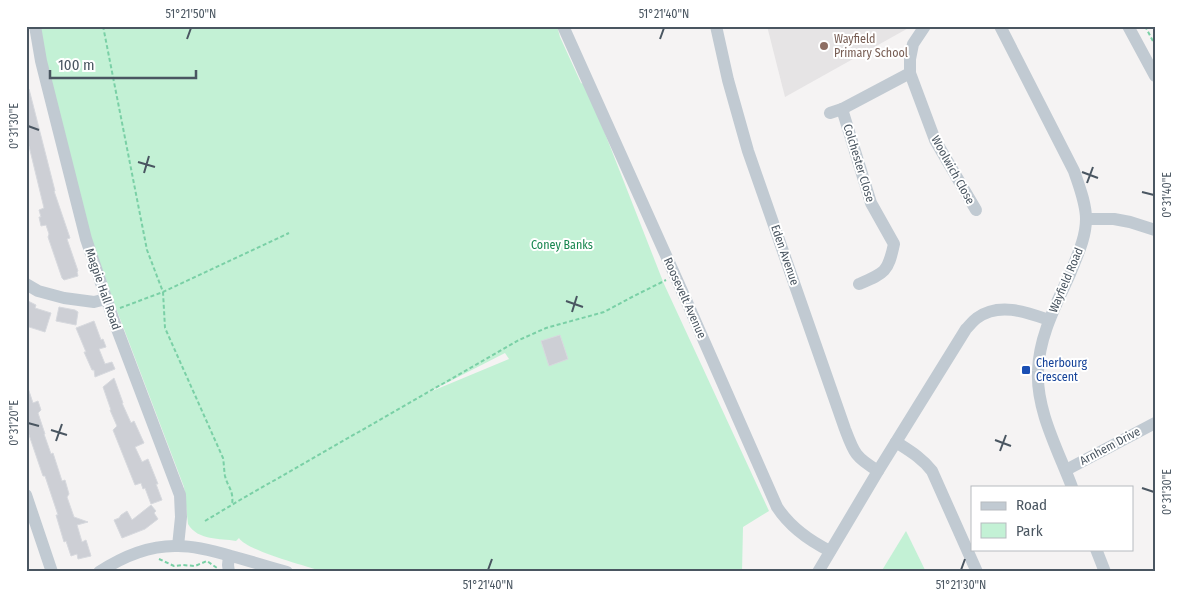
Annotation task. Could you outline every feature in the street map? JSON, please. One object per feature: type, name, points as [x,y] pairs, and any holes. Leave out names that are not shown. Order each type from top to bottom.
[{"type":"street","name":"Magpie Hall Road","points":[[35,26],[50,99],[86,239],[108,305],[180,495],[181,517],[178,546]]},
{"type":"street","name":"Roosevelt Avenue","points":[[563,26],[777,507],[786,520],[814,543],[830,551]]},
{"type":"street","name":"Eden Avenue","points":[[716,26],[728,80],[748,151],[845,429],[857,456],[878,471]]},
{"type":"street","points":[[910,73],[913,44],[925,26]]},
{"type":"street","name":"Wayfield Road","points":[[1000,26],[1074,171],[1081,190],[1086,219],[1079,253],[1042,340],[1038,371],[1043,411],[1072,486]]},
{"type":"street","points":[[1128,26],[1155,76]]},
{"type":"street","name":"Colchester Close","points":[[859,284],[880,275],[891,258],[894,244],[871,203],[836,111],[910,73]]},
{"type":"street","name":"Woolwich Close","points":[[910,73],[935,140],[976,210]]},
{"type":"street","points":[[1086,219],[1114,219],[1155,230]]},
{"type":"street","points":[[26,284],[38,291],[64,298],[108,305]]},
{"type":"street","points":[[818,572],[878,471],[966,330],[977,318],[998,310],[1008,309],[1019,310],[1049,320]]},
{"type":"street","name":"Arnhem Drive","points":[[1066,470],[1155,423]]},
{"type":"street","points":[[896,442],[918,456],[932,471],[977,572]]},
{"type":"street","points":[[26,495],[52,572]]},
{"type":"street","points":[[99,572],[117,561],[152,548],[178,546],[209,550],[287,572]]},
{"type":"street","points":[[1096,550],[1105,572]]},
{"type":"street","points":[[224,571],[228,566],[229,556]]},
{"type":"path","points":[[103,26],[147,250],[163,292],[165,328],[223,458],[225,476],[231,488],[233,498],[232,505]]},
{"type":"path","points":[[1145,26],[1155,45]]},
{"type":"path","points":[[108,305],[120,308],[163,292],[290,233]]},
{"type":"path","points":[[205,521],[519,340],[546,328],[604,312],[675,276]]},
{"type":"path","points":[[156,558],[174,566],[196,566],[207,561],[224,571]]},
{"type":"shaded area","name":"Wayfield Primary School","points":[[767,26],[912,26],[785,97]]},
{"type":"green space","name":"Coney Banks","points":[[38,26],[557,26],[560,37],[581,83],[586,85],[664,284],[769,511],[743,527],[742,572],[324,572],[265,553],[244,543],[239,538],[236,541],[210,538],[197,533],[188,524],[184,487],[84,224]],"holes":[[[505,353],[509,359],[425,394]]]},
{"type":"green space","points":[[906,531],[926,572],[881,572]]},
{"type":"building","points":[[26,89],[29,89],[54,191],[70,238],[67,239],[78,271],[78,276],[64,280],[48,237],[46,225],[41,226],[39,217],[41,217],[39,210],[44,208],[29,146],[26,146]]},
{"type":"building","points":[[26,300],[36,305],[35,308],[51,313],[45,332],[26,326]]},
{"type":"building","points":[[59,307],[78,312],[76,325],[56,321]]},
{"type":"building","points":[[94,321],[101,340],[103,339],[106,347],[99,349],[105,364],[112,362],[115,369],[95,377],[94,370],[92,370],[84,352],[86,352],[76,328]]},
{"type":"building","points":[[560,335],[568,359],[549,366],[541,341]]},
{"type":"building","points":[[114,378],[131,423],[134,421],[144,443],[135,447],[142,462],[148,459],[158,484],[156,484],[162,500],[151,504],[141,483],[135,485],[113,430],[117,426],[103,387]]},
{"type":"building","points":[[26,388],[28,388],[33,403],[38,401],[41,410],[38,413],[44,434],[51,454],[53,453],[62,481],[65,480],[69,494],[67,497],[74,517],[88,522],[77,525],[82,542],[86,540],[91,556],[78,559],[77,554],[71,556],[66,541],[64,542],[56,515],[58,515],[26,426],[29,425],[26,417]]},
{"type":"building","points":[[151,505],[156,511],[154,513],[158,519],[145,529],[122,538],[114,520],[127,511],[132,520]]},
{"type":"place","name":"Wayfield Primary School","points":[[824,46]]},
{"type":"place","name":"Cherbourg Crescent","points":[[1026,370]]}]
